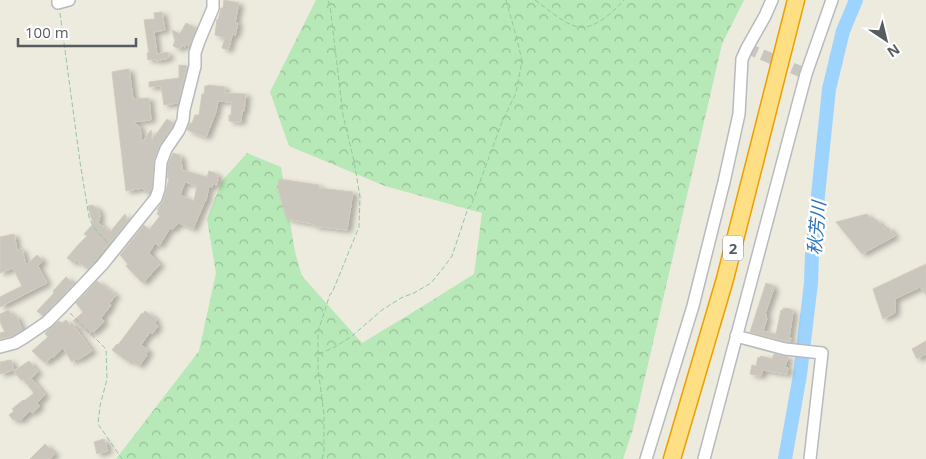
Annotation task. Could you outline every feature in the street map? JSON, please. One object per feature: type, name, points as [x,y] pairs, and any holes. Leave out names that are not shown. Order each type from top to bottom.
[{"type":"highway","name":"2","points":[[672,459],[725,279],[795,0]]},
{"type":"street","points":[[0,347],[15,343],[47,322],[102,265],[156,198],[159,189],[161,162],[166,149],[179,130],[183,120],[195,66],[195,53],[213,8],[213,0]]},
{"type":"street","points":[[646,459],[693,306],[724,182],[739,114],[742,59],[772,0]]},
{"type":"street","points":[[704,459],[806,74],[832,0]]},
{"type":"street","points":[[736,336],[784,349],[822,353],[810,459]]},
{"type":"path","points":[[322,459],[324,452],[324,414],[318,369],[318,332],[330,294],[345,264],[359,227],[360,197],[343,115],[328,0]]},
{"type":"path","points":[[318,354],[335,347],[352,336],[382,310],[400,298],[430,283],[452,256],[468,208],[471,206],[502,122],[516,93],[522,61],[506,0]]},
{"type":"path","points":[[535,0],[564,21],[580,27],[596,24],[614,11],[624,0]]},
{"type":"path","points":[[62,1],[81,169],[90,217],[92,225],[100,236],[115,250]]},
{"type":"path","points":[[63,306],[106,349],[107,380],[100,406],[98,424],[122,459]]},
{"type":"green space","points":[[316,0],[744,0],[722,44],[633,429],[623,459],[116,459],[199,351],[216,273],[207,219],[222,181],[247,153],[281,167],[295,252],[302,276],[362,343],[474,274],[482,213],[385,186],[289,146],[270,92]]},
{"type":"building","points":[[224,0],[239,3],[235,23],[238,23],[235,36],[233,33],[228,50],[222,48],[225,38],[215,35],[217,19],[221,8],[223,8]]},
{"type":"building","points":[[162,12],[165,30],[154,32],[157,54],[168,52],[169,58],[156,61],[156,59],[148,60],[147,53],[149,53],[144,20],[155,19],[154,13]]},
{"type":"building","points":[[186,23],[196,28],[189,46],[186,44],[185,47],[182,45],[180,49],[173,46],[175,41],[172,30],[180,34]]},
{"type":"building","points":[[179,65],[187,66],[178,103],[164,105],[161,86],[149,87],[149,82],[179,78]]},
{"type":"building","points":[[129,69],[133,99],[149,98],[151,120],[133,122],[140,127],[142,143],[151,130],[152,140],[167,119],[174,124],[159,146],[154,161],[152,188],[146,193],[143,188],[126,191],[112,72]]},
{"type":"building","points":[[205,86],[225,87],[225,93],[246,94],[241,122],[229,121],[232,102],[218,101],[216,112],[206,137],[187,130],[195,115],[199,115],[202,94],[204,94]]},
{"type":"building","points":[[173,153],[179,155],[182,170],[207,177],[209,171],[215,173],[218,175],[217,185],[209,186],[206,201],[193,229],[179,223],[172,230],[170,228],[159,246],[155,243],[149,253],[160,264],[143,283],[126,266],[128,264],[120,255],[144,225],[149,230],[160,216],[157,214],[159,210],[157,210],[163,201],[166,191],[169,178],[167,178],[168,164]],"holes":[[[185,182],[197,186],[194,201],[180,195]]]},
{"type":"building","points":[[279,179],[319,185],[319,188],[353,192],[347,230],[314,226],[314,224],[287,219],[278,189]]},
{"type":"building","points":[[92,205],[98,209],[100,216],[98,223],[110,232],[125,214],[128,221],[88,269],[76,260],[74,263],[67,258],[87,236],[84,234],[93,224],[88,206]]},
{"type":"building","points":[[867,214],[873,222],[876,219],[885,230],[888,227],[895,236],[862,254],[836,222]]},
{"type":"building","points":[[14,234],[17,250],[22,249],[26,265],[37,255],[43,261],[38,266],[47,283],[0,307],[0,297],[22,286],[13,268],[0,273],[0,237]]},
{"type":"building","points":[[926,264],[926,294],[920,287],[895,299],[895,313],[883,319],[873,289]]},
{"type":"building","points":[[66,277],[74,284],[43,316],[37,311]]},
{"type":"building","points":[[97,281],[116,295],[101,318],[104,322],[94,332],[92,331],[88,334],[73,321],[83,312],[76,303]]},
{"type":"building","points":[[766,283],[774,288],[765,314],[767,318],[763,331],[776,334],[781,310],[783,311],[783,308],[790,309],[793,312],[790,342],[750,332]]},
{"type":"building","points":[[9,310],[12,317],[16,315],[22,330],[12,336],[0,339],[0,333],[5,332],[0,322],[0,314]]},
{"type":"building","points":[[145,311],[156,319],[155,323],[158,326],[152,334],[150,332],[141,345],[149,351],[139,366],[131,360],[129,362],[112,350]]},
{"type":"building","points":[[66,320],[70,325],[72,323],[92,351],[72,362],[63,348],[45,363],[32,351],[48,337],[45,334],[47,331],[59,321],[62,323]]},
{"type":"building","points":[[926,341],[926,354],[917,359],[912,349]]},
{"type":"building","points":[[774,354],[788,357],[785,367],[788,368],[787,374],[763,370],[761,376],[750,374],[752,365],[756,366],[758,357],[772,359]]},
{"type":"building","points":[[11,360],[14,370],[0,374],[0,362]]},
{"type":"building","points":[[29,361],[38,372],[31,378],[45,395],[37,403],[40,406],[32,413],[30,411],[20,421],[18,419],[16,421],[9,415],[14,411],[12,409],[34,393],[14,371]]},
{"type":"building","points":[[104,439],[108,451],[97,454],[94,442]]},
{"type":"building","points":[[45,444],[55,454],[50,459],[30,459]]},
{"type":"waterway","name":"秋芳川","points":[[785,459],[800,375],[811,283],[812,253],[829,89],[843,31],[856,0]]},
{"type":"tunnel","points":[[747,48],[806,74]]}]
